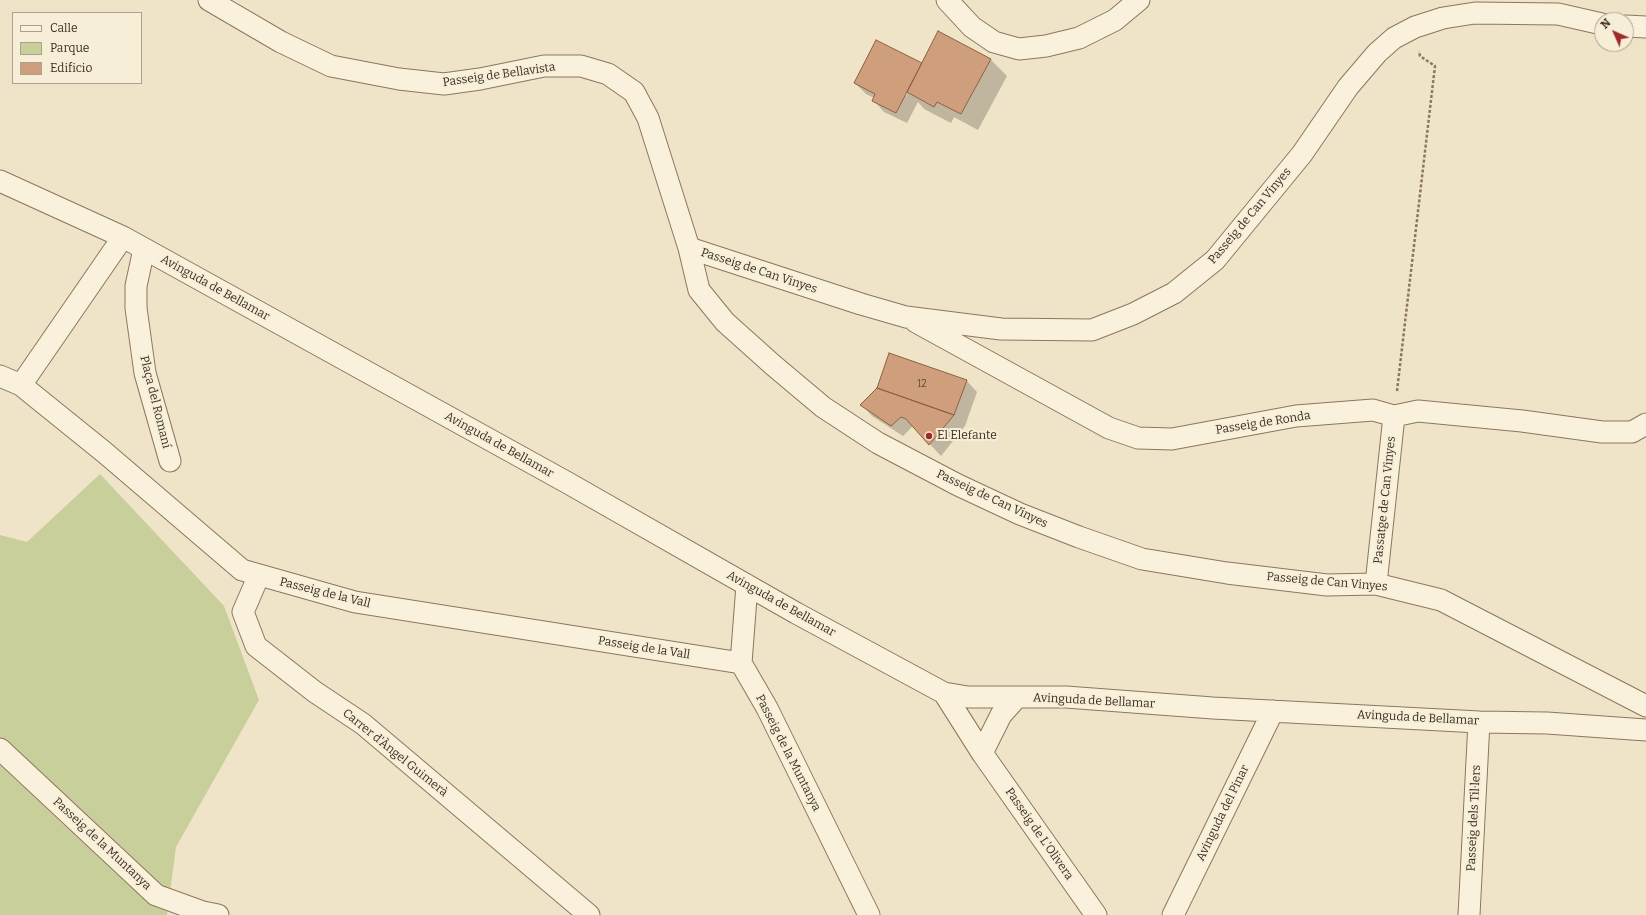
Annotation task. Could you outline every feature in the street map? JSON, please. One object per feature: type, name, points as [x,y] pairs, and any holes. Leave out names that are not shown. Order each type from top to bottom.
[{"type":"street","name":"Passeig de Bellavista","points":[[209,0],[281,42],[331,66],[399,79],[444,84],[480,79],[544,66],[582,66],[608,74],[634,92],[648,118],[689,248]]},
{"type":"street","points":[[947,0],[972,27],[994,42],[1019,49],[1046,46],[1079,38],[1115,20],[1139,0]]},
{"type":"street","name":"Passeig de Can Vinyes","points":[[689,248],[861,304],[906,317],[1000,330],[1092,330],[1133,314],[1174,293],[1214,260],[1302,154],[1348,87],[1377,54],[1394,38],[1415,27],[1443,18],[1475,13],[1558,14],[1594,22]]},
{"type":"street","points":[[1634,26],[1646,27]]},
{"type":"street","name":"Avinguda de Bellamar","points":[[0,181],[123,237],[568,483],[747,585],[944,693],[968,697],[1066,697],[1213,708],[1479,722],[1547,723],[1646,730]]},
{"type":"street","points":[[22,385],[123,237]]},
{"type":"street","name":"Passeig de Can Vinyes","points":[[689,248],[699,290],[725,322],[823,407],[878,443],[958,485],[1020,514],[1142,559],[1227,573],[1327,585],[1376,584],[1441,600],[1646,706]]},
{"type":"street","name":"Plaça del Romaní","points":[[144,249],[136,286],[136,308],[145,372],[170,461]]},
{"type":"street","name":"Passeig de Ronda","points":[[906,317],[1109,428],[1138,438],[1172,439],[1296,416],[1373,410],[1394,416],[1418,411],[1522,421],[1602,432],[1632,432],[1646,424]]},
{"type":"street","name":"Passeig de la Vall","points":[[0,376],[22,385],[104,452],[242,570],[355,602],[741,663]]},
{"type":"street","name":"Passatge de Can Vinyes","points":[[1376,584],[1394,416]]},
{"type":"street","name":"Carrer d'Àngel Guimerà","points":[[259,575],[243,612],[256,646],[316,692],[363,724],[589,915]]},
{"type":"street","points":[[741,663],[747,585]]},
{"type":"street","name":"Passeig de la Muntanya","points":[[741,663],[767,708],[869,915]]},
{"type":"street","name":"Passeig de L'Olivera","points":[[944,693],[982,753],[1096,915]]},
{"type":"street","points":[[982,753],[1001,715],[1017,697]]},
{"type":"street","name":"Avinguda del Pinar","points":[[1173,915],[1273,711]]},
{"type":"street","name":"Passeig dels Til·lers","points":[[1469,915],[1479,722]]},
{"type":"street","name":"Passeig de la Muntanya","points":[[0,749],[156,895],[203,912],[218,915]]},
{"type":"path","points":[[1394,416],[1435,66],[1420,56],[1415,27]]},
{"type":"green space","points":[[100,474],[224,606],[259,700],[176,847],[167,915],[0,915],[0,535],[27,542]]},
{"type":"building","points":[[938,31],[991,59],[961,114],[937,102],[934,107],[907,92]]},
{"type":"building","points":[[876,40],[922,63],[896,113],[872,101],[875,94],[854,83]]},
{"type":"building","points":[[889,353],[967,380],[954,415],[877,388]]},
{"type":"building","points":[[877,388],[954,415],[929,445],[906,419],[901,417],[891,426],[860,405]]},
{"type":"place","name":"El Elefante","points":[[929,436]]}]
